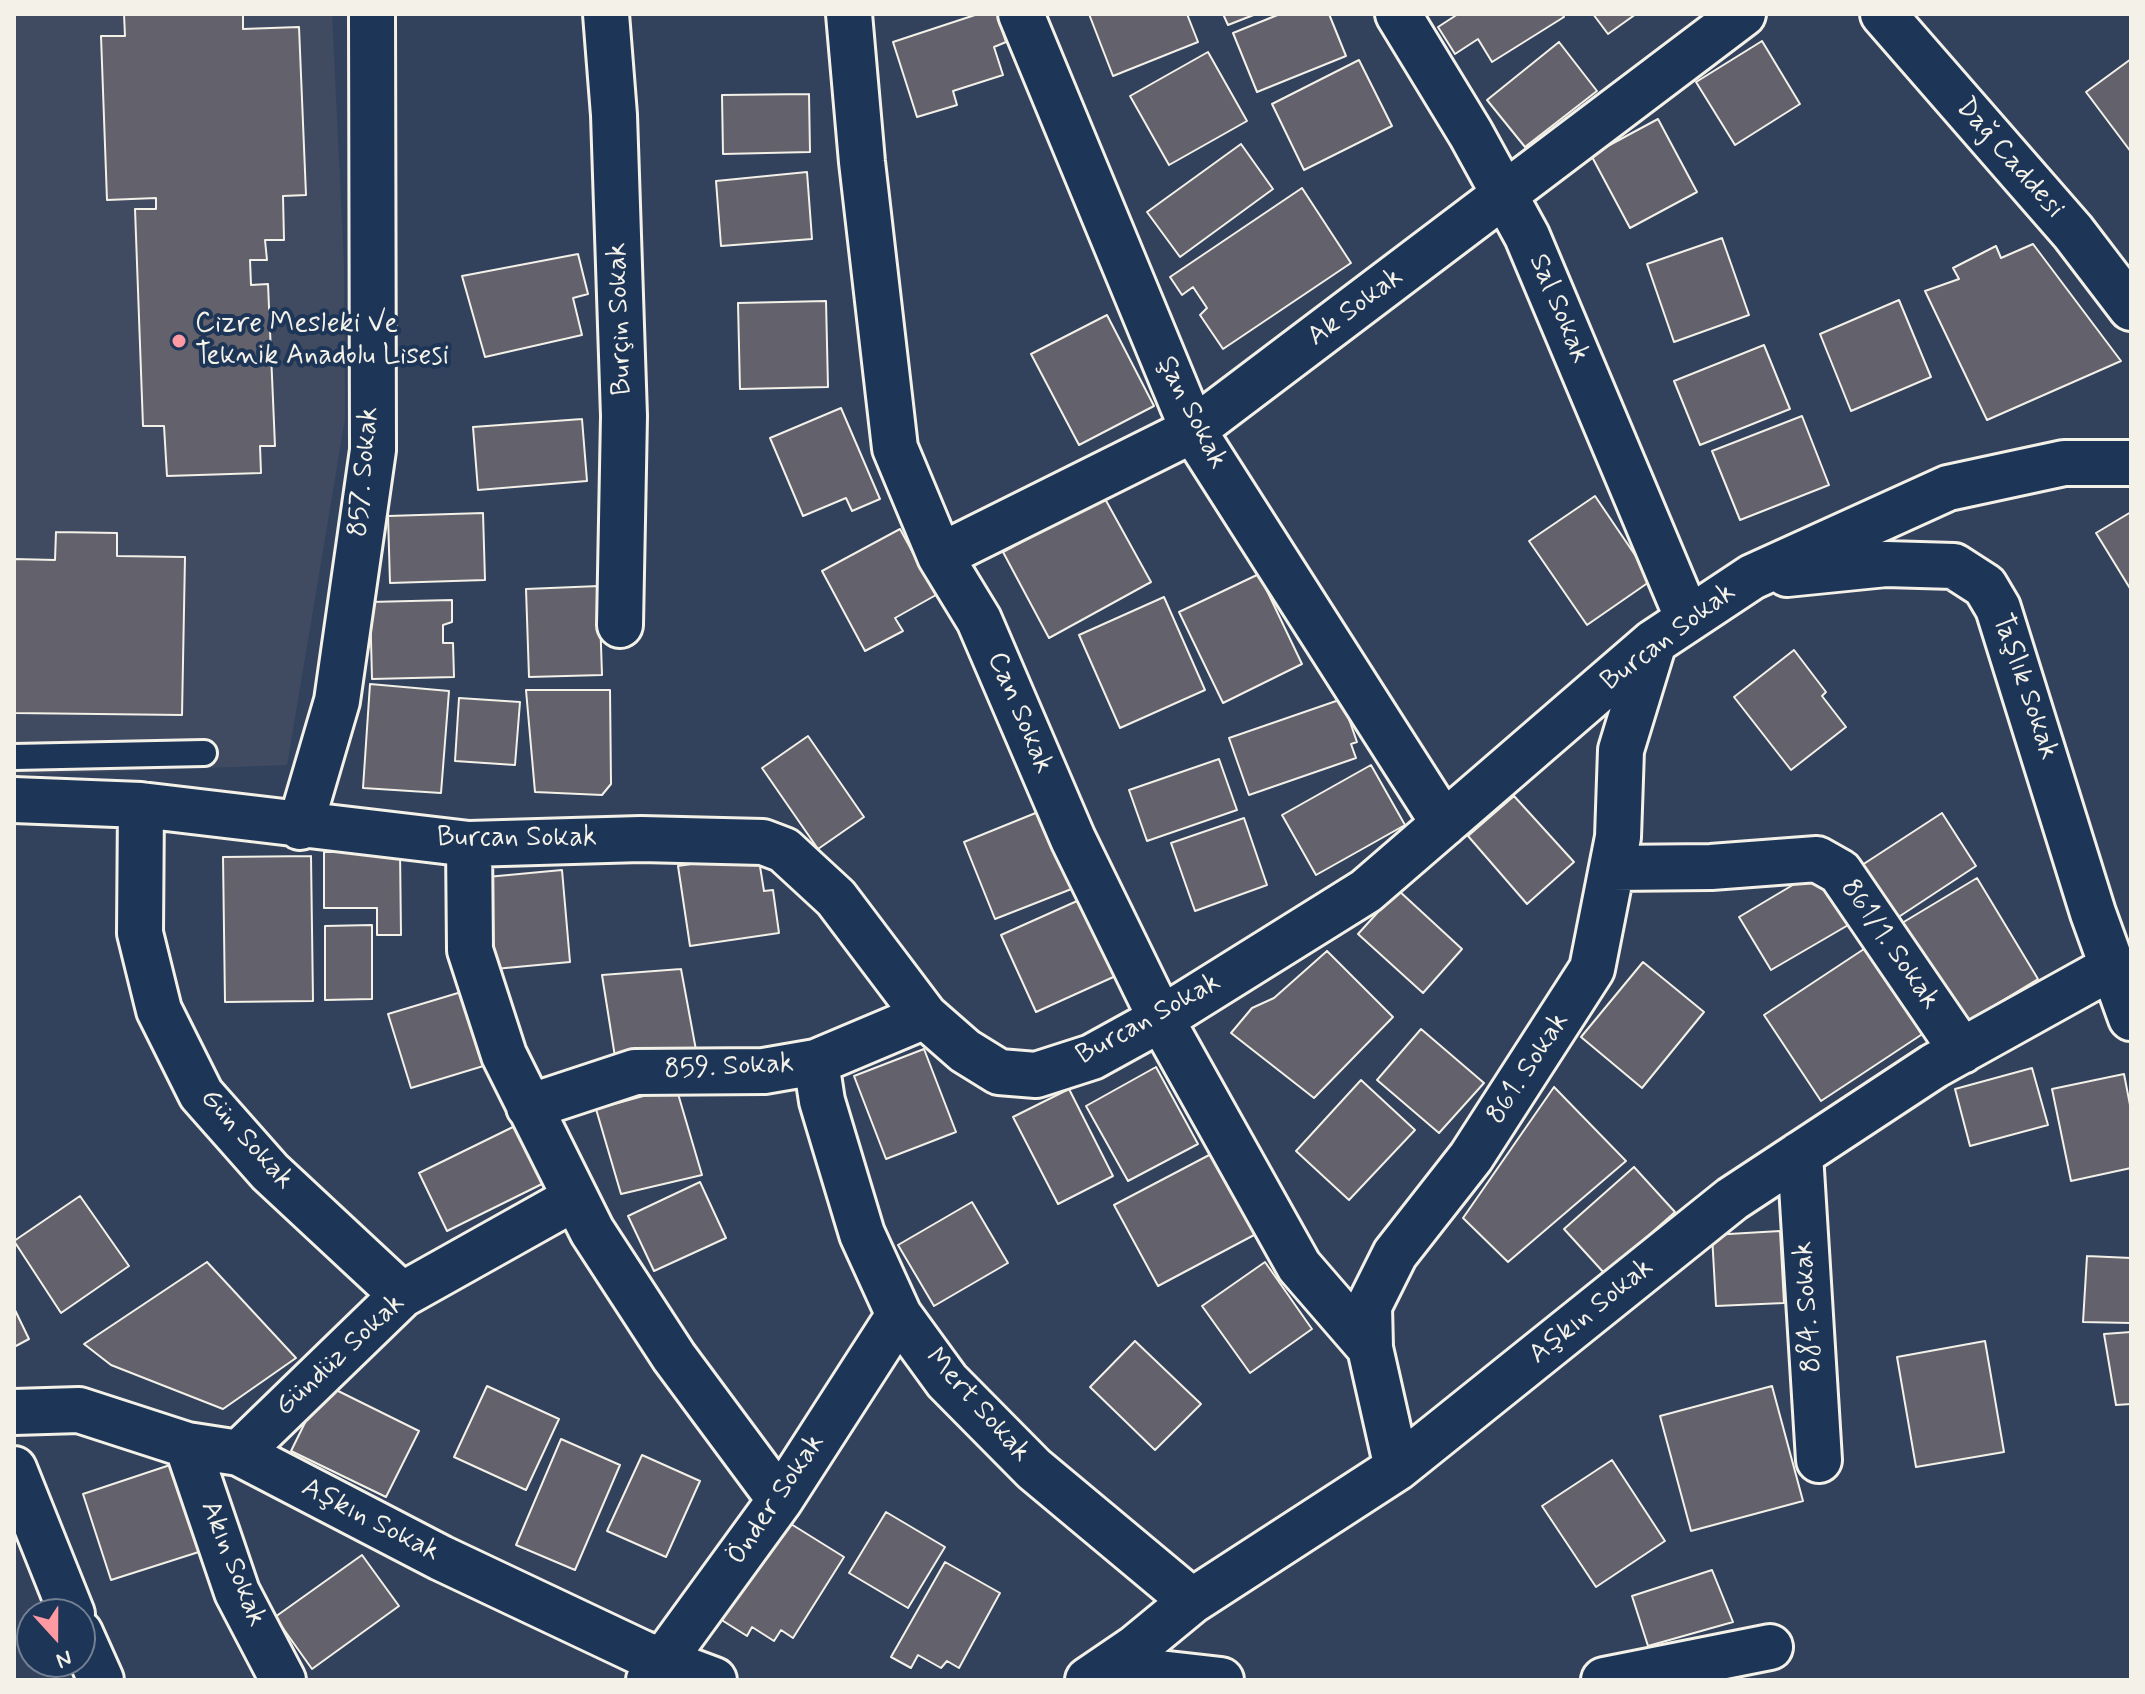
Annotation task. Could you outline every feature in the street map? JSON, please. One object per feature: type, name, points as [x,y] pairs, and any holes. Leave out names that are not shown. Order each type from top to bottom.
[{"type":"street","name":"857. Sokak","points":[[300,827],[337,701],[373,450],[372,14]]},
{"type":"street","name":"Burçin Sokak","points":[[606,14],[614,115],[624,416],[620,625]]},
{"type":"street","name":"Can Sokak","points":[[849,14],[862,162],[895,448],[940,556],[979,620],[1073,839],[1161,1019],[1299,1266],[1370,1348]]},
{"type":"street","name":"Şan Sokak","points":[[1021,14],[1193,430],[1444,824]]},
{"type":"street","name":"Sal Sokak","points":[[1398,14],[1527,236],[1589,379],[1671,631]]},
{"type":"street","name":"Ak Sokak","points":[[940,556],[1193,430],[1743,14]]},
{"type":"street","name":"Dağ Caddesi","points":[[1883,14],[2073,232],[2131,308]]},
{"type":"street","name":"Burcan Sokak","points":[[14,800],[141,805],[300,827],[469,844],[641,839],[763,842],[784,850],[836,898],[925,1016],[965,1051],[999,1072],[1036,1075],[1092,1057],[1161,1019],[1366,891],[1671,631],[1752,577],[1948,488],[2064,463],[2131,463]]},
{"type":"street","name":"Taşlık Sokak","points":[[1752,577],[1886,564],[1954,566],[1985,586],[1998,608],[2131,1018]]},
{"type":"street","name":"861. Sokak","points":[[1397,1468],[1370,1348],[1369,1306],[1395,1254],[1471,1157],[1592,969],[1618,837],[1621,750],[1671,631]]},
{"type":"street","name":"Gün Sokak","points":[[141,805],[140,933],[159,1010],[201,1094],[270,1172],[402,1295]]},
{"type":"street","points":[[469,844],[470,950],[504,1055],[592,1231],[674,1357],[780,1500]]},
{"type":"street","name":"861/1. Sokak","points":[[1612,868],[1711,867],[1817,859],[1840,872],[1962,1051]]},
{"type":"street","name":"Aşkın Sokak","points":[[1098,1673],[1192,1601],[1397,1468],[1732,1199],[1962,1051],[2112,967]]},
{"type":"street","name":"859. Sokak","points":[[529,1107],[635,1072],[764,1071],[816,1062],[925,1016]]},
{"type":"street","name":"Mert Sokak","points":[[816,1062],[822,1101],[862,1234],[899,1315],[947,1381],[1034,1469],[1192,1601]]},
{"type":"street","name":"884. Sokak","points":[[1800,1154],[1819,1460]]},
{"type":"street","name":"Gündüz Sokak","points":[[239,1453],[402,1295],[575,1198]]},
{"type":"street","name":"Önder Sokak","points":[[656,1670],[780,1500],[899,1315]]},
{"type":"street","name":"Aşkın Sokak","points":[[14,1412],[79,1410],[187,1445],[239,1453],[656,1670],[714,1680]]},
{"type":"street","name":"Akın Sokak","points":[[187,1445],[237,1592],[283,1680]]},
{"type":"street","points":[[14,1469],[66,1598]]},
{"type":"street","points":[[1604,1680],[1770,1647]]},
{"type":"street","points":[[1098,1673],[1221,1680]]},
{"type":"lane","points":[[14,757],[204,753]]},
{"type":"shaded area","name":"Cizre Mesleki Ve Teknik Anadolu Lisesi","points":[[14,14],[332,14],[344,264],[345,419],[287,765],[14,775]]},
{"type":"building","points":[[124,14],[243,14],[243,29],[299,27],[306,195],[283,196],[284,240],[265,240],[267,260],[250,260],[251,285],[268,284],[275,446],[260,446],[261,473],[167,476],[164,426],[143,426],[135,209],[156,209],[156,198],[107,200],[101,36],[125,36]]},
{"type":"building","points":[[978,14],[997,14],[1006,42],[994,47],[1003,75],[953,91],[957,105],[917,117],[893,42]]},
{"type":"building","points":[[1089,14],[1187,14],[1198,42],[1113,76]]},
{"type":"building","points":[[1223,14],[1256,14],[1228,25]]},
{"type":"building","points":[[1280,14],[1329,14],[1346,56],[1257,92],[1233,33]]},
{"type":"building","points":[[1458,14],[1562,14],[1564,17],[1492,62],[1478,39],[1455,54],[1438,27]]},
{"type":"building","points":[[1593,14],[1636,14],[1608,34]]},
{"type":"building","points":[[1762,41],[1800,104],[1735,145],[1696,82]]},
{"type":"building","points":[[1559,42],[1597,91],[1525,147],[1487,100]]},
{"type":"building","points":[[1208,52],[1247,121],[1169,165],[1130,96]]},
{"type":"building","points":[[2131,59],[2131,152],[2086,92]]},
{"type":"building","points":[[1359,60],[1392,126],[1304,170],[1272,104]]},
{"type":"building","points":[[809,94],[810,152],[723,154],[722,95]]},
{"type":"building","points":[[1658,119],[1697,192],[1630,228],[1591,155]]},
{"type":"building","points":[[1241,144],[1273,189],[1180,257],[1147,212]]},
{"type":"building","points":[[807,172],[812,239],[721,246],[716,181]]},
{"type":"building","points":[[1302,188],[1351,263],[1223,349],[1200,315],[1207,308],[1193,287],[1182,295],[1170,277]]},
{"type":"building","points":[[1722,238],[1749,315],[1674,342],[1647,264]]},
{"type":"building","points":[[2033,244],[2121,361],[1987,420],[1925,291],[1959,279],[1953,268],[1996,246],[2001,258]]},
{"type":"building","points":[[578,254],[588,294],[573,298],[582,335],[485,357],[462,276]]},
{"type":"building","points":[[1899,300],[1931,377],[1851,411],[1820,334]]},
{"type":"building","points":[[826,301],[828,387],[740,389],[738,303]]},
{"type":"building","points":[[1107,315],[1154,406],[1079,445],[1031,354]]},
{"type":"building","points":[[1764,345],[1790,409],[1700,445],[1674,381]]},
{"type":"building","points":[[841,408],[880,499],[852,511],[846,498],[803,516],[770,438]]},
{"type":"building","points":[[1802,416],[1829,485],[1740,520],[1712,451]]},
{"type":"building","points":[[582,419],[587,481],[478,490],[473,427]]},
{"type":"building","points":[[1595,496],[1652,580],[1587,625],[1529,541]]},
{"type":"building","points":[[1104,497],[1151,582],[1049,638],[1003,552]]},
{"type":"building","points":[[2131,512],[2131,590],[2096,533]]},
{"type":"building","points":[[483,513],[485,580],[390,583],[388,516]]},
{"type":"building","points":[[900,529],[936,595],[895,618],[903,631],[865,651],[822,571]]},
{"type":"building","points":[[56,532],[117,533],[117,556],[185,557],[182,715],[14,713],[14,559],[55,560]]},
{"type":"building","points":[[1259,574],[1302,664],[1223,703],[1179,612]]},
{"type":"building","points":[[599,586],[602,675],[529,677],[526,589]]},
{"type":"building","points":[[1164,597],[1205,690],[1120,728],[1079,635]]},
{"type":"building","points":[[452,600],[452,622],[443,625],[443,643],[453,643],[454,677],[372,679],[370,602]]},
{"type":"building","points":[[1794,650],[1826,692],[1822,696],[1846,727],[1791,770],[1734,697]]},
{"type":"building","points":[[370,684],[449,691],[441,793],[363,788]]},
{"type":"building","points":[[526,690],[610,690],[611,784],[602,795],[535,792]]},
{"type":"building","points":[[459,698],[520,702],[515,765],[455,761]]},
{"type":"building","points":[[1342,699],[1357,742],[1351,744],[1356,758],[1249,795],[1229,738]]},
{"type":"building","points":[[808,736],[864,817],[818,849],[762,768]]},
{"type":"building","points":[[1219,759],[1237,810],[1147,841],[1129,790]]},
{"type":"building","points":[[1371,765],[1405,825],[1316,875],[1282,815]]},
{"type":"building","points":[[1514,796],[1574,862],[1527,904],[1468,836]]},
{"type":"building","points":[[1043,810],[1074,888],[995,919],[964,842]]},
{"type":"building","points":[[1942,813],[1976,866],[1894,920],[1859,867]]},
{"type":"building","points":[[1244,818],[1267,885],[1195,911],[1171,843]]},
{"type":"building","points":[[400,851],[401,935],[377,935],[377,908],[324,908],[324,852]]},
{"type":"building","points":[[758,854],[764,891],[773,890],[779,933],[690,946],[678,866]]},
{"type":"building","points":[[311,856],[313,1001],[225,1002],[223,857]]},
{"type":"building","points":[[562,870],[570,962],[495,969],[487,877]]},
{"type":"building","points":[[1818,870],[1850,924],[1771,970],[1739,917]]},
{"type":"building","points":[[1977,878],[2038,979],[1959,1027],[1897,926]]},
{"type":"building","points":[[1398,890],[1462,949],[1423,993],[1358,934]]},
{"type":"building","points":[[1086,897],[1120,974],[1036,1012],[1001,935]]},
{"type":"building","points":[[372,925],[372,999],[325,1000],[325,926]]},
{"type":"building","points":[[1867,947],[1924,1033],[1821,1101],[1764,1015]]},
{"type":"building","points":[[1327,951],[1393,1017],[1314,1098],[1231,1033],[1252,1008],[1274,998]]},
{"type":"building","points":[[1643,962],[1704,1012],[1642,1088],[1581,1037]]},
{"type":"building","points":[[681,969],[696,1050],[615,1057],[602,975]]},
{"type":"building","points":[[468,990],[490,1064],[411,1088],[388,1014]]},
{"type":"building","points":[[1421,1029],[1484,1083],[1439,1133],[1377,1080]]},
{"type":"building","points":[[924,1049],[956,1132],[886,1159],[854,1076]]},
{"type":"building","points":[[1156,1067],[1198,1144],[1128,1181],[1086,1106]]},
{"type":"building","points":[[2032,1068],[2048,1125],[1970,1146],[1955,1089]]},
{"type":"building","points":[[2124,1074],[2131,1110],[2131,1168],[2071,1181],[2052,1089]]},
{"type":"building","points":[[1361,1080],[1415,1130],[1349,1200],[1296,1151]]},
{"type":"building","points":[[676,1087],[702,1175],[621,1194],[596,1109]]},
{"type":"building","points":[[1554,1087],[1626,1161],[1508,1262],[1463,1218]]},
{"type":"building","points":[[1069,1089],[1113,1176],[1058,1204],[1013,1117]]},
{"type":"building","points":[[515,1126],[544,1183],[447,1231],[419,1173]]},
{"type":"building","points":[[1213,1153],[1256,1234],[1158,1286],[1114,1205]]},
{"type":"building","points":[[1634,1167],[1675,1212],[1605,1274],[1564,1229]]},
{"type":"building","points":[[700,1182],[726,1238],[654,1271],[628,1216]]},
{"type":"building","points":[[80,1196],[129,1266],[61,1313],[14,1241]]},
{"type":"building","points":[[972,1202],[1008,1263],[934,1306],[898,1245]]},
{"type":"building","points":[[1780,1231],[1784,1303],[1716,1306],[1712,1235]]},
{"type":"building","points":[[2087,1256],[2131,1258],[2131,1323],[2083,1322]]},
{"type":"building","points":[[207,1262],[296,1358],[223,1409],[111,1365],[84,1344]]},
{"type":"building","points":[[1265,1262],[1312,1329],[1250,1373],[1202,1306]]},
{"type":"building","points":[[14,1308],[29,1339],[14,1347]]},
{"type":"building","points":[[2131,1332],[2131,1404],[2116,1405],[2104,1334]]},
{"type":"building","points":[[1135,1341],[1201,1404],[1155,1450],[1090,1387]]},
{"type":"building","points":[[1985,1341],[2004,1452],[1916,1467],[1897,1357]]},
{"type":"building","points":[[324,1384],[419,1431],[386,1497],[291,1451]]},
{"type":"building","points":[[487,1386],[559,1419],[526,1490],[454,1457]]},
{"type":"building","points":[[1772,1386],[1803,1501],[1691,1531],[1660,1416]]},
{"type":"building","points":[[561,1439],[620,1465],[575,1570],[516,1545]]},
{"type":"building","points":[[642,1455],[700,1481],[666,1557],[607,1531]]},
{"type":"building","points":[[1612,1460],[1665,1541],[1596,1587],[1542,1506]]},
{"type":"building","points":[[176,1463],[205,1550],[111,1580],[83,1494]]},
{"type":"building","points":[[886,1512],[945,1547],[908,1608],[849,1573]]},
{"type":"building","points":[[783,1519],[844,1557],[793,1638],[781,1630],[774,1641],[752,1627],[747,1636],[720,1619]]},
{"type":"building","points":[[362,1555],[399,1606],[312,1669],[275,1617]]},
{"type":"building","points":[[945,1562],[1000,1593],[959,1668],[947,1661],[941,1668],[918,1655],[911,1668],[891,1657]]},
{"type":"building","points":[[1712,1570],[1733,1622],[1648,1646],[1632,1596]]},
{"type":"place","name":"Cizre Mesleki Ve Teknik Anadolu Lisesi","points":[[179,341]]}]
